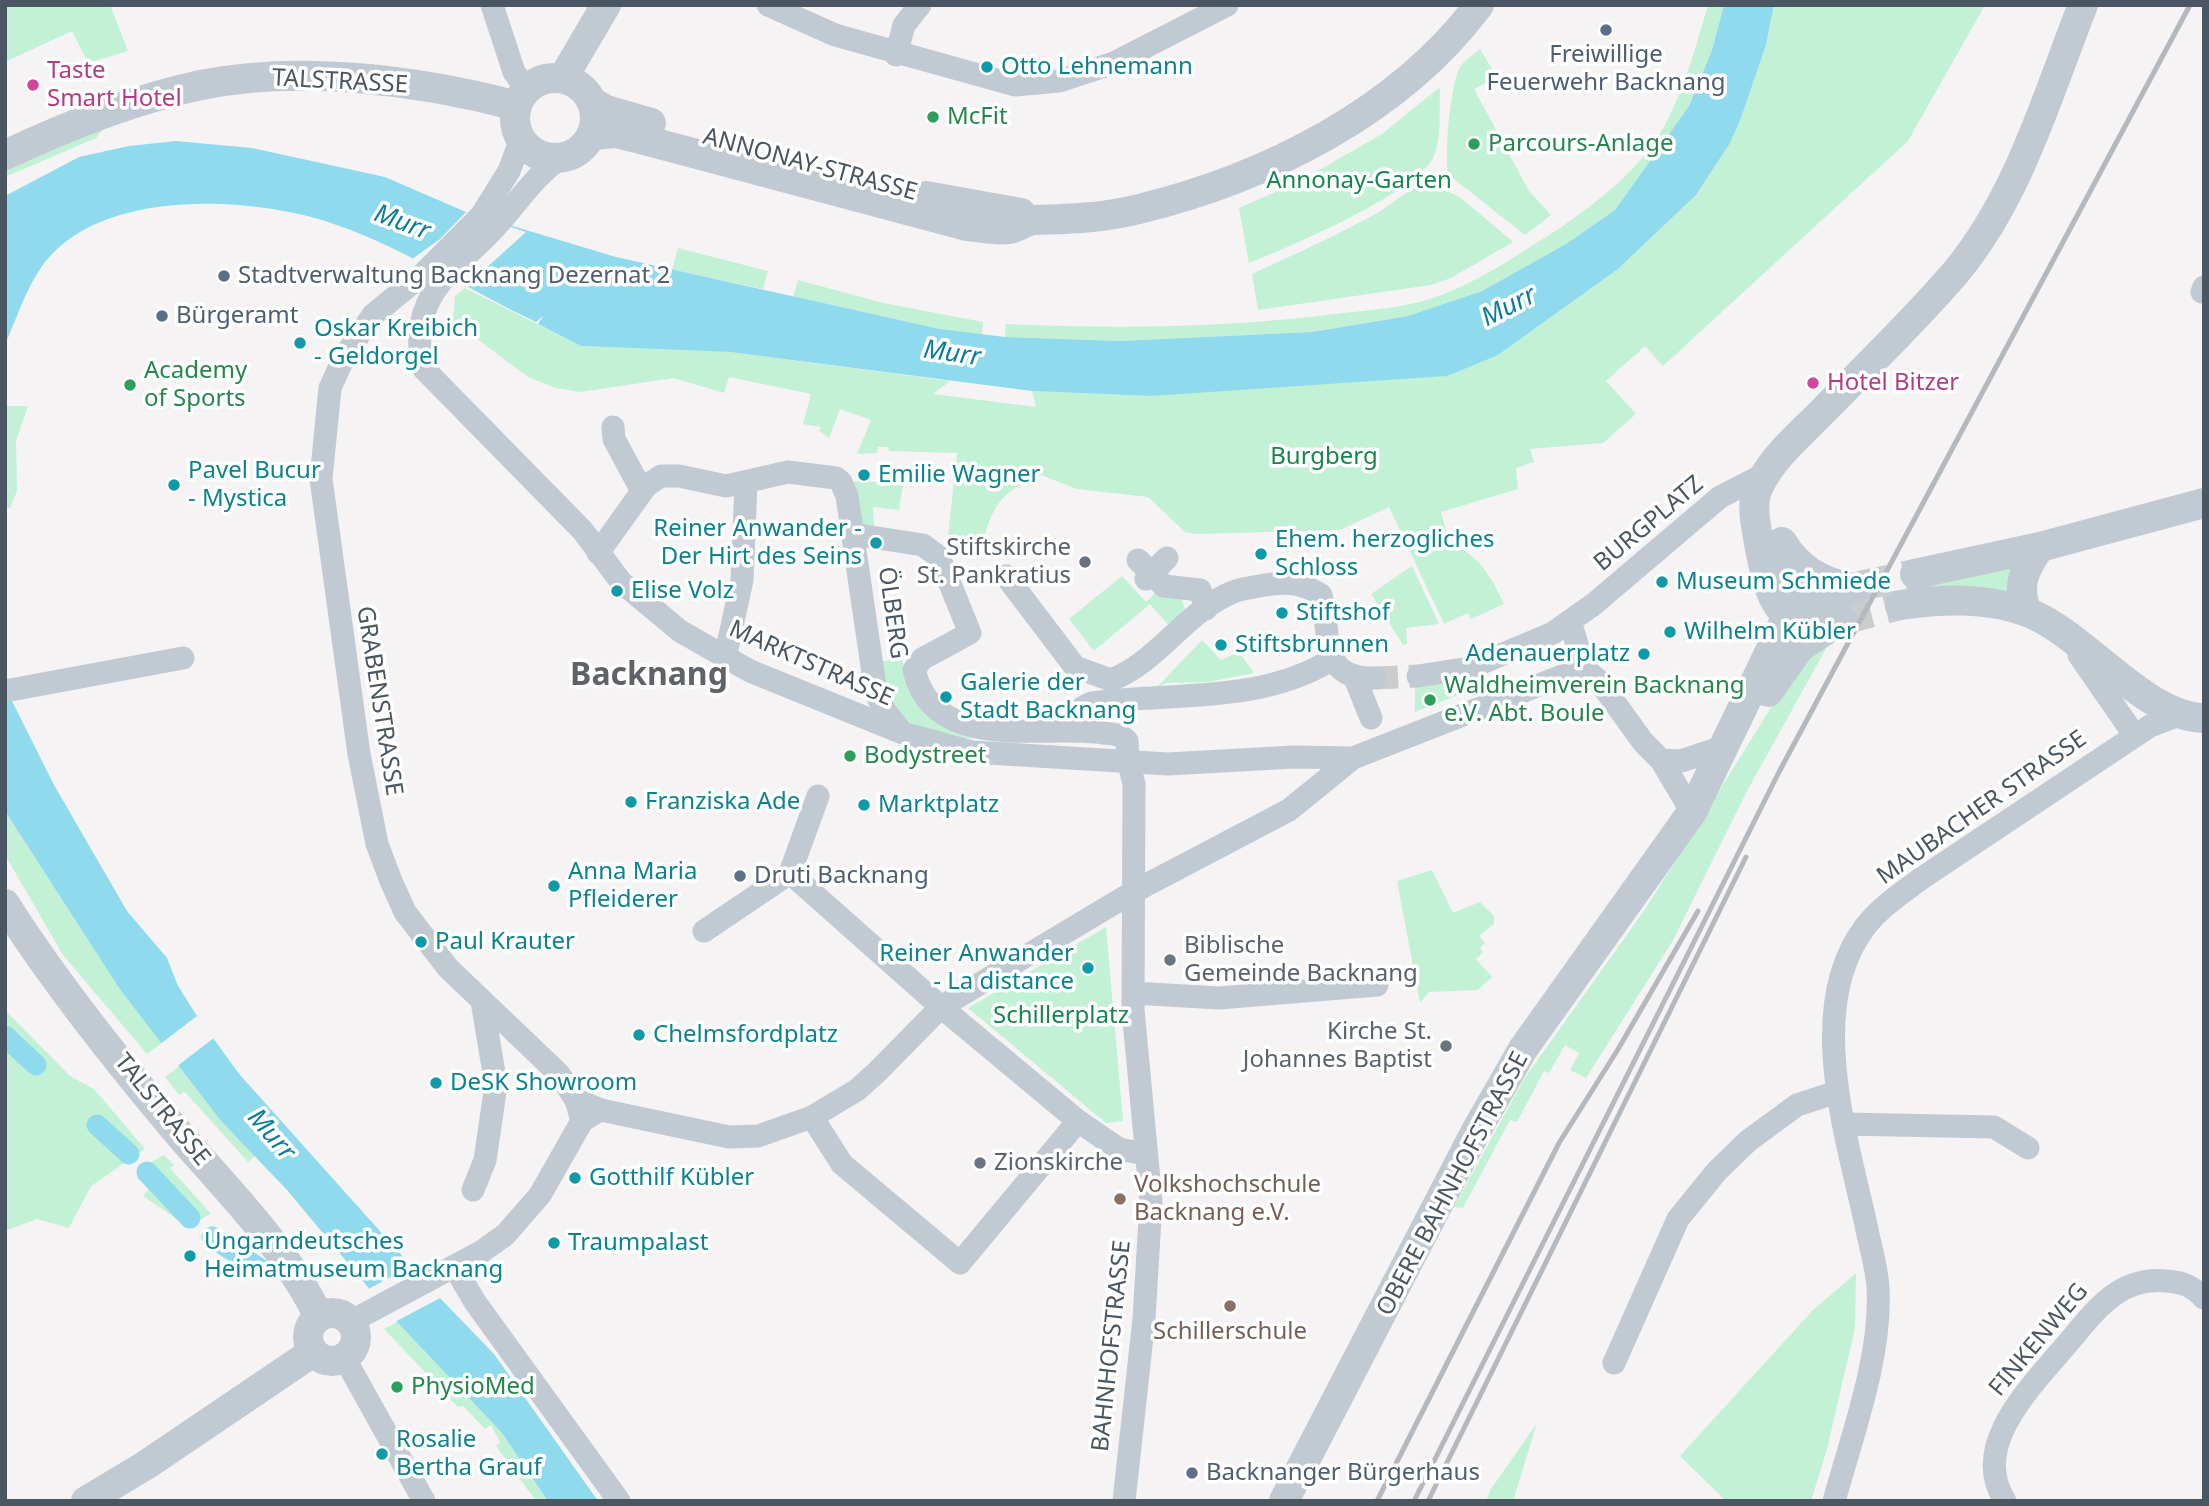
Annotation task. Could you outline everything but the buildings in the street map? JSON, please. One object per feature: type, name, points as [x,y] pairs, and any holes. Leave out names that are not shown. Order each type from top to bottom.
[{"type":"street","points":[[492,5],[522,98],[516,127],[521,139],[538,154],[560,158]]},
{"type":"street","points":[[563,78],[606,5]]},
{"type":"street","points":[[768,5],[835,35],[896,55],[1015,85],[1059,81],[1114,63],[1227,5]]},
{"type":"street","points":[[896,55],[904,25],[920,5]]},
{"type":"street","name":"ANNONAY-STRASSE","points":[[591,135],[616,133],[967,226],[1010,229],[1029,220],[1082,219],[1139,209],[1222,183],[1304,148],[1364,111],[1398,86],[1459,32],[1479,5]]},
{"type":"street","points":[[1787,616],[1777,607],[1767,584],[1755,496],[1782,453],[1921,311],[1977,245],[2013,181],[2083,5]]},
{"type":"street","name":"TALSTRASSE","points":[[5,155],[45,136],[177,92],[223,82],[277,76],[316,76],[522,98]]},
{"type":"street","points":[[431,279],[531,182],[560,158],[583,146],[591,135],[596,121],[591,101],[581,87],[563,78],[547,79],[522,98]]},
{"type":"street","name":"ANNONAY-STRASSE","points":[[591,101],[622,115],[821,170],[946,201],[1018,211],[1029,220]]},
{"type":"street","points":[[490,220],[521,139]]},
{"type":"street","name":"MARKTSTRASSE","points":[[431,279],[422,320],[419,353],[425,373],[502,445],[583,530],[621,582],[680,631],[750,671],[903,733],[972,752],[1168,764],[1294,757],[1353,758]]},
{"type":"street","name":"GRABENSTRASSE","points":[[431,279],[373,315],[345,355],[330,388],[321,479],[353,716],[377,845],[405,912],[448,968],[559,1074],[586,1110]]},
{"type":"street","points":[[598,553],[642,491],[614,439],[613,426]]},
{"type":"street","name":"ÖLBERG","points":[[642,491],[661,477],[679,476],[712,485],[746,483],[769,475],[794,472],[836,478],[842,482],[858,558],[876,693],[884,710],[903,733]]},
{"type":"street","points":[[1767,473],[1783,543],[1789,587],[1787,616]]},
{"type":"street","name":"BURGPLATZ","points":[[1418,676],[1470,668],[1553,633],[1570,622],[1720,497],[1767,473]]},
{"type":"street","points":[[723,656],[727,649],[742,580],[746,483]]},
{"type":"street","points":[[1915,574],[2040,547],[2204,503]]},
{"type":"street","name":"ÖLBERG","points":[[852,534],[923,545],[939,557],[971,633],[922,659],[914,670],[918,687],[937,710],[977,729],[1007,732],[1074,729]]},
{"type":"street","points":[[1783,543],[1804,568],[1829,584],[1856,587],[1787,616]]},
{"type":"street","points":[[2027,612],[2021,597],[2021,583],[2040,547]]},
{"type":"street","points":[[1150,567],[1164,586],[1200,590],[1206,609]]},
{"type":"street","points":[[1006,576],[1075,667],[1111,680],[1134,671],[1206,609],[1234,591],[1272,584],[1305,584],[1321,595],[1331,660],[1343,674],[1365,678],[1371,718]]},
{"type":"street","points":[[1900,605],[1932,601],[1971,601],[2027,612],[2059,630],[2157,703],[2191,716]]},
{"type":"street","name":"OBERE BAHNHOFSTRASSE","points":[[1284,1501],[1437,1211],[1475,1130],[1523,1049],[1692,812],[1787,616],[1812,626],[1842,620],[1800,647],[1761,702],[1726,742]]},
{"type":"street","points":[[1570,622],[1577,644],[1575,671]]},
{"type":"street","points":[[2059,630],[2097,678],[2135,736]]},
{"type":"street","points":[[9,690],[183,659]]},
{"type":"street","points":[[1133,892],[1134,784],[1124,737],[1074,729],[1073,723],[1081,709],[1092,703],[1145,704],[1196,700],[1249,690],[1293,681],[1331,660]]},
{"type":"street","points":[[350,1322],[505,1235],[524,1216],[554,1172],[586,1110],[729,1137],[758,1136],[813,1117],[857,1090],[941,1007],[1133,892],[1289,810],[1353,758],[1575,671],[1593,676],[1643,742],[1661,760],[1692,812]]},
{"type":"street","name":"MAUBACHER STRASSE","points":[[1834,1501],[1864,1392],[1878,1288],[1837,1092],[1835,1030],[1841,978],[1850,951],[1866,926],[1889,903],[1922,878],[2150,726],[2191,716]]},
{"type":"street","points":[[1661,760],[1681,761],[1726,742]]},
{"type":"street","points":[[704,931],[790,873],[818,796]]},
{"type":"street","points":[[790,873],[941,1007],[1078,1121],[1119,1149],[1145,1154]]},
{"type":"street","name":"BAHNHOFSTRASSE","points":[[1124,1501],[1149,1254],[1151,1184],[1145,1154],[1133,993],[1133,892]]},
{"type":"street","name":"TALSTRASSE","points":[[5,904],[43,962],[163,1115],[255,1222],[302,1286],[319,1317]]},
{"type":"street","points":[[1133,993],[1219,998],[1377,985]]},
{"type":"street","points":[[473,1190],[485,1160],[496,1085],[482,1001]]},
{"type":"street","points":[[1614,1363],[1678,1219],[1717,1171],[1748,1141],[1797,1105],[1837,1092]]},
{"type":"street","points":[[813,1117],[842,1164],[960,1263],[1078,1121]]},
{"type":"street","points":[[1844,1124],[1994,1127],[2028,1148]]},
{"type":"street","points":[[454,1266],[475,1301],[619,1501]]},
{"type":"street","name":"FINKENWEG","points":[[2005,1501],[1999,1491],[1996,1465],[2008,1414],[2107,1298],[2129,1284],[2154,1280],[2198,1292]]},
{"type":"street","points":[[332,1313],[350,1322],[355,1340],[344,1357],[324,1359],[313,1352],[308,1333],[319,1317],[332,1313]]},
{"type":"street","points":[[86,1501],[146,1465],[313,1352]]},
{"type":"street","points":[[344,1357],[424,1501]]},
{"type":"green space","points":[[5,5],[110,5],[128,51],[88,63],[72,31],[5,62]]},
{"type":"green space","points":[[1708,5],[1724,5],[1712,50],[1689,106],[1615,210],[1566,244],[1482,291],[1408,316],[1312,332],[1120,341],[1005,337],[1006,324],[1089,327],[1212,325],[1375,310],[1426,300],[1471,282],[1560,228],[1604,195],[1644,156],[1665,125],[1678,96]]},
{"type":"green space","name":"Burgberg","points":[[1774,5],[1985,5],[1908,141],[1663,366],[1645,346],[1606,381],[1636,414],[1603,443],[1530,449],[1534,462],[1516,468],[1518,489],[1441,512],[1450,543],[1476,560],[1494,584],[1504,604],[1471,619],[1468,613],[1444,624],[1389,507],[1340,530],[1197,534],[1185,532],[1148,497],[1077,489],[1041,475],[1018,486],[1002,499],[996,507],[983,541],[948,537],[957,453],[889,451],[888,447],[878,447],[877,453],[857,454],[871,420],[840,409],[829,438],[819,431],[821,427],[803,424],[811,394],[729,377],[724,393],[674,378],[580,392],[556,388],[528,377],[453,321],[455,296],[465,288],[581,346],[730,352],[950,381],[933,394],[1036,407],[1032,391],[1150,396],[1498,355],[1618,269],[1696,195],[1729,144],[1741,118],[1766,45]]},
{"type":"green space","name":"Parcours-Anlage","points":[[1480,49],[1497,77],[1474,89],[1529,191],[1551,215],[1525,235],[1449,175],[1447,138],[1457,76],[1460,67]]},
{"type":"green space","name":"Annonay-Garten","points":[[1440,87],[1437,148],[1423,170],[1379,202],[1249,263],[1239,208],[1298,182],[1382,134]]},
{"type":"green space","points":[[106,125],[96,138],[5,177],[5,170]]},
{"type":"green space","points":[[1431,183],[1461,198],[1513,242],[1451,278],[1431,285],[1258,310],[1252,274],[1348,229],[1379,212],[1410,190]]},
{"type":"green space","points":[[678,248],[768,271],[763,289],[672,270]]},
{"type":"green space","points":[[798,280],[883,303],[983,322],[982,335],[940,329],[793,297]]},
{"type":"green space","points":[[5,406],[28,406],[16,441],[17,491],[10,508],[5,508]]},
{"type":"green space","points":[[854,481],[903,483],[899,510],[873,507],[874,527],[864,527],[860,522]]},
{"type":"green space","points":[[2016,565],[2010,593],[1904,593],[1908,585]]},
{"type":"green space","points":[[1412,566],[1439,624],[1406,628],[1407,644],[1403,645],[1371,594]]},
{"type":"green space","points":[[1122,576],[1146,602],[1157,591],[1180,595],[1185,609],[1170,627],[1150,604],[1094,651],[1069,619]]},
{"type":"green space","points":[[1202,640],[1221,660],[1239,652],[1254,673],[1208,682],[1166,683],[1157,687]]},
{"type":"green space","points":[[1829,643],[1747,791],[1672,942],[1586,1078],[1570,1070],[1579,1053],[1565,1045],[1549,1073],[1544,1071],[1517,1122],[1510,1120],[1463,1208],[1454,1207],[1524,1079],[1646,908],[1797,666]]},
{"type":"green space","points":[[902,658],[905,672],[973,734],[972,739],[927,730],[905,720],[890,705],[878,662]]},
{"type":"green space","name":"Waldheimverein Backnang e.V. Abt. Boule","points":[[1470,676],[1473,689],[1415,712],[1415,684]]},
{"type":"green space","points":[[5,811],[119,988],[162,1043],[147,1054],[63,955],[5,855]]},
{"type":"green space","points":[[1432,870],[1453,913],[1480,902],[1494,916],[1494,924],[1479,936],[1485,943],[1480,948],[1483,952],[1476,959],[1492,977],[1478,990],[1429,992],[1420,1003],[1397,881]]},
{"type":"green space","name":"Schillerplatz","points":[[1106,927],[1123,1121],[1106,1123],[968,1008]]},
{"type":"green space","points":[[5,1010],[70,1076],[94,1089],[145,1149],[91,1186],[69,1228],[37,1219],[5,1231]]},
{"type":"green space","points":[[179,1066],[221,1121],[255,1156],[248,1162],[185,1092],[179,1095],[165,1077]]},
{"type":"green space","points":[[164,1155],[174,1165],[170,1168],[211,1214],[187,1226],[143,1196],[149,1189],[137,1178],[151,1162]]},
{"type":"green space","points":[[1856,1273],[1855,1328],[1827,1449],[1811,1501],[1726,1501],[1680,1456],[1813,1310]]},
{"type":"green space","points":[[397,1322],[502,1433],[548,1501],[536,1501],[496,1446],[500,1442],[491,1425],[485,1429],[463,1406],[458,1407],[384,1329]]},
{"type":"green space","points":[[1537,1423],[1513,1501],[1486,1501],[1491,1489]]},
{"type":"water","name":"Murr","points":[[1724,5],[1774,5],[1766,45],[1741,118],[1730,143],[1696,195],[1618,269],[1498,355],[1447,376],[1150,396],[1032,391],[730,352],[581,346],[538,324],[543,316],[536,322],[405,254],[351,230],[293,213],[220,204],[144,209],[108,219],[77,234],[51,255],[36,275],[5,345],[5,196],[79,157],[129,146],[176,141],[252,148],[385,177],[466,212],[616,257],[940,329],[1005,337],[1120,341],[1312,332],[1408,316],[1482,291],[1566,244],[1615,210],[1689,106],[1712,50]]},
{"type":"water","name":"Murr","points":[[5,687],[54,785],[127,911],[167,958],[178,986],[197,1016],[240,1075],[439,1297],[494,1354],[598,1501],[548,1501],[502,1433],[397,1322],[287,1190],[221,1121],[119,988],[5,811]]},
{"type":"pier","points":[[466,212],[526,232],[462,290],[408,262],[440,239]]},
{"type":"pier","points":[[197,1016],[214,1038],[176,1067],[159,1045]]},
{"type":"pier","points":[[415,1263],[442,1297],[393,1323],[367,1290]]},
{"type":"waterway","points":[[5,1036],[36,1065]]},
{"type":"waterway","points":[[97,1125],[129,1154]]},
{"type":"waterway","points":[[147,1172],[190,1218]]},
{"type":"waterway","points":[[212,1237],[260,1269]]},
{"type":"tunnel","points":[[1860,586],[1915,574]]},
{"type":"tunnel","points":[[1842,620],[1900,605]]},
{"type":"tunnel","points":[[1375,678],[1418,676]]},
{"type":"railway","points":[[1414,1501],[1779,772],[2190,5]]},
{"type":"railway","points":[[1428,1501],[1746,857]]},
{"type":"railway","points":[[1377,1501],[1559,1143],[1617,1051],[1698,911]]},
{"type":"place","name":"Freiwillige Feuerwehr Backnang","points":[[1606,30]]},
{"type":"place","name":"Otto Lehnemann","points":[[987,67]]},
{"type":"place","name":"Taste Smart Hotel","points":[[33,85]]},
{"type":"place","name":"McFit","points":[[933,117]]},
{"type":"place","name":"Parcours-Anlage","points":[[1474,144]]},
{"type":"place","name":"Stadtverwaltung Backnang Dezernat 2","points":[[224,276]]},
{"type":"place","name":"Bürgeramt","points":[[162,316]]},
{"type":"place","name":"Oskar Kreibich - Geldorgel","points":[[300,343]]},
{"type":"place","name":"Hotel Bitzer","points":[[1813,383]]},
{"type":"place","name":"Academy of Sports","points":[[130,385]]},
{"type":"place","name":"Emilie Wagner","points":[[864,475]]},
{"type":"place","name":"Pavel Bucur - Mystica","points":[[174,485]]},
{"type":"place","name":"Reiner Anwander - Der Hirt des Seins","points":[[876,543]]},
{"type":"place","name":"Ehem. herzogliches Schloss","points":[[1261,554]]},
{"type":"place","name":"Stiftskirche St. Pankratius","points":[[1085,562]]},
{"type":"place","name":"Museum Schmiede","points":[[1662,582]]},
{"type":"place","name":"Elise Volz","points":[[617,591]]},
{"type":"place","name":"Stiftshof","points":[[1282,613]]},
{"type":"place","name":"Wilhelm Kübler","points":[[1670,632]]},
{"type":"place","name":"Stiftsbrunnen","points":[[1221,645]]},
{"type":"place","name":"Adenauerplatz","points":[[1644,654]]},
{"type":"place","name":"Galerie der Stadt Backnang","points":[[946,697]]},
{"type":"place","name":"Waldheimverein Backnang e.V. Abt. Boule","points":[[1430,700]]},
{"type":"place","name":"Bodystreet","points":[[850,756]]},
{"type":"place","name":"Franziska Ade","points":[[631,802]]},
{"type":"place","name":"Marktplatz","points":[[864,805]]},
{"type":"place","name":"Druti Backnang","points":[[740,876]]},
{"type":"place","name":"Anna Maria Pfleiderer","points":[[554,886]]},
{"type":"place","name":"Paul Krauter","points":[[421,942]]},
{"type":"place","name":"Biblische Gemeinde Backnang","points":[[1170,960]]},
{"type":"place","name":"Reiner Anwander - La distance","points":[[1088,968]]},
{"type":"place","name":"Chelmsfordplatz","points":[[639,1035]]},
{"type":"place","name":"Kirche St. Johannes Baptist","points":[[1446,1046]]},
{"type":"place","name":"DeSK Showroom","points":[[436,1083]]},
{"type":"place","name":"Zionskirche","points":[[980,1163]]},
{"type":"place","name":"Gotthilf Kübler","points":[[575,1178]]},
{"type":"place","name":"Volkshochschule Backnang e.V.","points":[[1120,1199]]},
{"type":"place","name":"Traumpalast","points":[[554,1243]]},
{"type":"place","name":"Ungarndeutsches Heimatmuseum Backnang","points":[[190,1256]]},
{"type":"place","name":"Schillerschule","points":[[1230,1306]]},
{"type":"place","name":"PhysioMed","points":[[397,1387]]},
{"type":"place","name":"Rosalie Bertha Grauf","points":[[382,1454]]},
{"type":"place","name":"Backnanger Bürgerhaus","points":[[1192,1473]]},
{"type":"district","name":"Backnang","points":[[649,676]]}]
